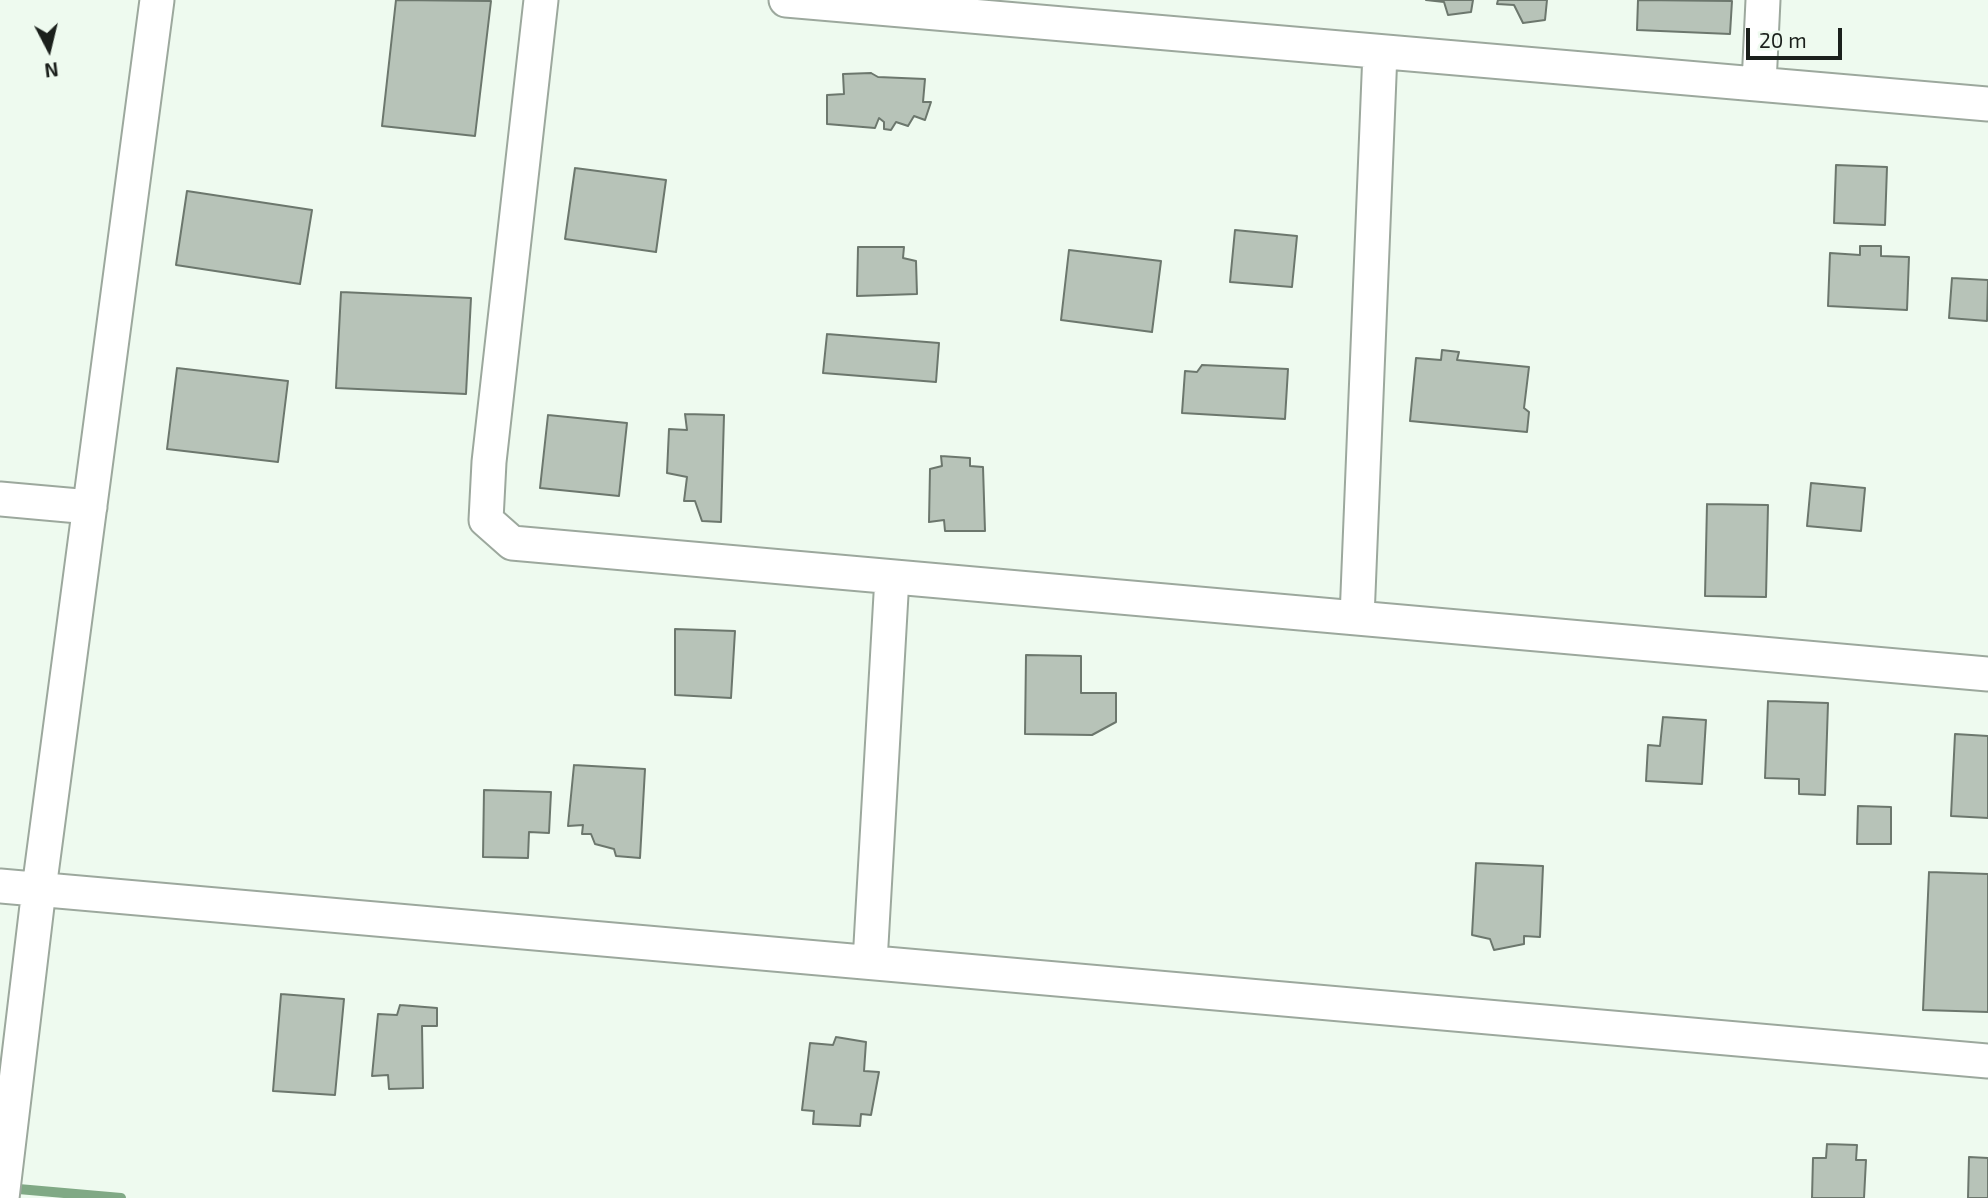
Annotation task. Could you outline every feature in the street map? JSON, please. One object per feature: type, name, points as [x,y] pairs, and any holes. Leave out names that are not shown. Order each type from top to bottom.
[{"type":"street","points":[[2,1198],[39,889],[157,0]]},
{"type":"street","points":[[541,0],[491,448],[486,520],[512,544],[1988,674]]},
{"type":"street","points":[[786,0],[1988,104]]},
{"type":"street","points":[[1759,84],[1763,0]]},
{"type":"street","points":[[1357,618],[1380,51]]},
{"type":"street","points":[[0,499],[90,507]]},
{"type":"street","points":[[870,962],[892,577]]},
{"type":"street","points":[[0,886],[1988,1061]]},
{"type":"building","points":[[396,0],[491,1],[475,136],[382,126]]},
{"type":"building","points":[[1426,0],[1473,0],[1471,12],[1448,15],[1444,2]]},
{"type":"building","points":[[1498,0],[1547,0],[1545,20],[1523,23],[1514,5],[1497,4]]},
{"type":"building","points":[[1638,0],[1732,1],[1730,34],[1637,30]]},
{"type":"building","points":[[871,73],[878,77],[925,79],[923,102],[931,102],[925,120],[914,116],[908,126],[896,122],[891,130],[884,129],[884,122],[879,118],[875,128],[827,124],[827,95],[844,94],[843,74]]},
{"type":"building","points":[[1836,165],[1887,167],[1885,225],[1834,223]]},
{"type":"building","points":[[575,168],[666,180],[656,252],[565,239]]},
{"type":"building","points":[[187,191],[312,210],[300,284],[176,265]]},
{"type":"building","points":[[1235,230],[1297,236],[1292,287],[1230,282]]},
{"type":"building","points":[[1860,246],[1881,246],[1881,256],[1909,257],[1907,310],[1828,306],[1830,253],[1860,255]]},
{"type":"building","points":[[858,247],[904,247],[903,258],[916,261],[917,294],[857,296]]},
{"type":"building","points":[[1069,250],[1161,261],[1152,332],[1061,320]]},
{"type":"building","points":[[1952,278],[1988,280],[1987,321],[1949,318]]},
{"type":"building","points":[[341,292],[471,298],[466,394],[336,388]]},
{"type":"building","points":[[827,334],[939,343],[936,382],[823,373]]},
{"type":"building","points":[[1442,350],[1459,352],[1457,360],[1529,367],[1524,408],[1529,412],[1527,432],[1410,421],[1416,358],[1441,360]]},
{"type":"building","points":[[1202,365],[1288,369],[1285,419],[1182,413],[1185,371],[1197,372]]},
{"type":"building","points":[[177,368],[288,381],[278,462],[167,449]]},
{"type":"building","points":[[685,414],[724,415],[721,522],[702,521],[695,501],[684,501],[687,477],[667,473],[669,429],[687,430]]},
{"type":"building","points":[[548,415],[627,423],[619,496],[540,488]]},
{"type":"building","points":[[941,456],[970,458],[970,466],[983,467],[985,531],[945,531],[944,520],[929,522],[930,469],[942,466]]},
{"type":"building","points":[[1811,483],[1865,488],[1861,531],[1807,526]]},
{"type":"building","points":[[1707,504],[1768,505],[1766,597],[1705,596]]},
{"type":"building","points":[[675,629],[735,631],[731,698],[675,695]]},
{"type":"building","points":[[1026,655],[1081,656],[1081,693],[1116,693],[1116,722],[1092,735],[1025,734]]},
{"type":"building","points":[[1768,701],[1828,703],[1825,795],[1799,794],[1799,779],[1765,778]]},
{"type":"building","points":[[1663,717],[1706,720],[1702,784],[1646,781],[1648,745],[1660,746]]},
{"type":"building","points":[[1955,734],[1988,736],[1988,818],[1951,816]]},
{"type":"building","points":[[574,765],[645,769],[640,858],[616,856],[614,849],[595,844],[591,834],[582,834],[583,825],[568,826]]},
{"type":"building","points":[[484,790],[551,792],[549,833],[529,832],[528,858],[483,857]]},
{"type":"building","points":[[1858,806],[1891,807],[1891,844],[1857,844]]},
{"type":"building","points":[[1476,863],[1543,866],[1540,937],[1524,936],[1524,944],[1494,950],[1490,939],[1472,935]]},
{"type":"building","points":[[1929,872],[1988,874],[1988,1012],[1923,1010]]},
{"type":"building","points":[[281,994],[344,999],[335,1095],[273,1091]]},
{"type":"building","points":[[400,1005],[437,1008],[437,1026],[422,1026],[423,1088],[389,1089],[388,1075],[372,1076],[378,1014],[397,1015]]},
{"type":"building","points":[[836,1037],[866,1042],[864,1071],[879,1072],[871,1115],[861,1114],[860,1126],[813,1124],[814,1111],[802,1110],[810,1043],[833,1045]]},
{"type":"building","points":[[1827,1144],[1857,1145],[1856,1160],[1866,1160],[1864,1198],[1812,1198],[1813,1158],[1826,1158]]},
{"type":"building","points":[[1969,1157],[1988,1158],[1988,1198],[1968,1198]]},
{"type":"waterway","points":[[7,1188],[121,1198]]}]
